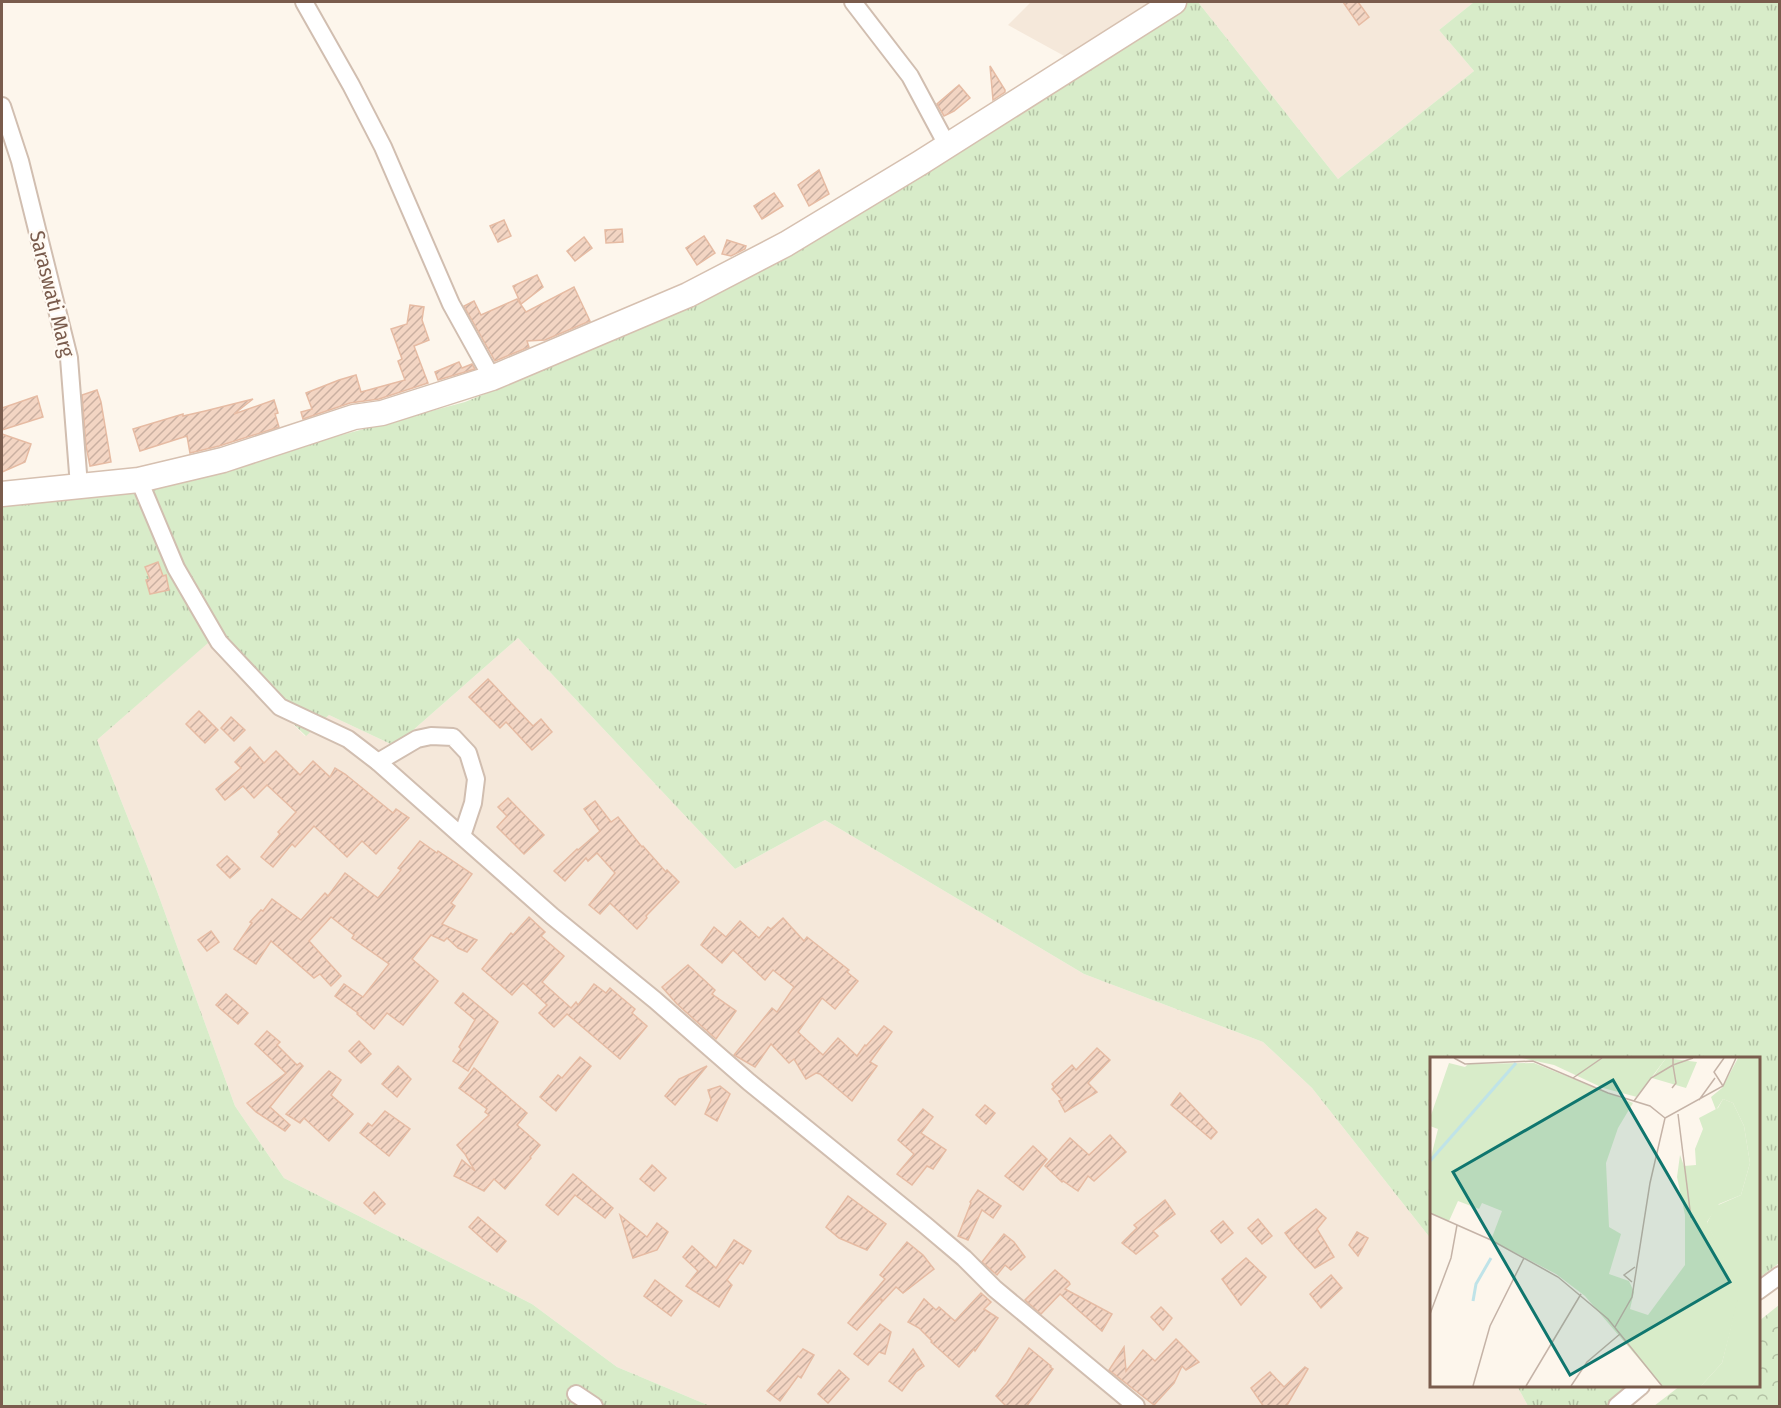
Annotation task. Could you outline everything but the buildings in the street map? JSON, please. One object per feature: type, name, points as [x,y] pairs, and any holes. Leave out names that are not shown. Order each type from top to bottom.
[{"type":"street","points":[[304,2],[383,147],[452,304],[492,378]]},
{"type":"street","points":[[853,2],[910,76],[947,145]]},
{"type":"street","points":[[2,494],[140,480],[223,460],[354,417],[382,413],[492,378],[688,295],[786,244],[920,163],[1174,2]]},
{"type":"street","name":"Saraswati Marg","points":[[2,106],[20,161],[69,358],[79,486]]},
{"type":"street","points":[[140,480],[176,568],[219,642],[280,706],[348,739],[378,762],[552,916],[655,1000],[749,1082],[925,1225],[1012,1304],[1136,1407]]},
{"type":"street","points":[[378,762],[417,739],[431,736],[453,737],[468,753],[476,779],[473,803],[462,836]]},
{"type":"street","points":[[1760,1289],[1779,1275]]},
{"type":"street","points":[[1617,1407],[1640,1387]]},
{"type":"street","points":[[576,1395],[594,1407]]},
{"type":"shaded area","points":[[1031,2],[1174,2],[1077,63],[1008,25]]},
{"type":"shaded area","points":[[1198,2],[1474,2],[1439,30],[1474,71],[1338,179]]},
{"type":"shaded area","points":[[518,638],[735,869],[825,820],[1084,974],[1263,1042],[1312,1088],[1430,1238],[1430,1387],[1518,1387],[1528,1406],[710,1406],[617,1367],[532,1304],[284,1178],[235,1106],[157,891],[97,740],[208,642],[305,736],[329,715],[395,746]]},
{"type":"green space","points":[[1174,2],[1198,2],[1338,179],[1474,71],[1439,30],[1474,2],[1779,2],[1779,1263],[1760,1277],[1760,1057],[1430,1057],[1430,1238],[1312,1088],[1263,1042],[1084,974],[825,820],[735,869],[518,638],[395,746],[329,715],[306,736],[208,643],[97,740],[157,891],[235,1106],[284,1178],[532,1304],[617,1367],[710,1406],[2,1406],[2,500],[274,453],[465,402],[628,333]]},
{"type":"green space","points":[[1779,1305],[1779,1406],[1654,1406],[1679,1387],[1760,1387],[1760,1320]]},
{"type":"green space","points":[[1518,1387],[1629,1387],[1606,1406],[1528,1406]]}]
